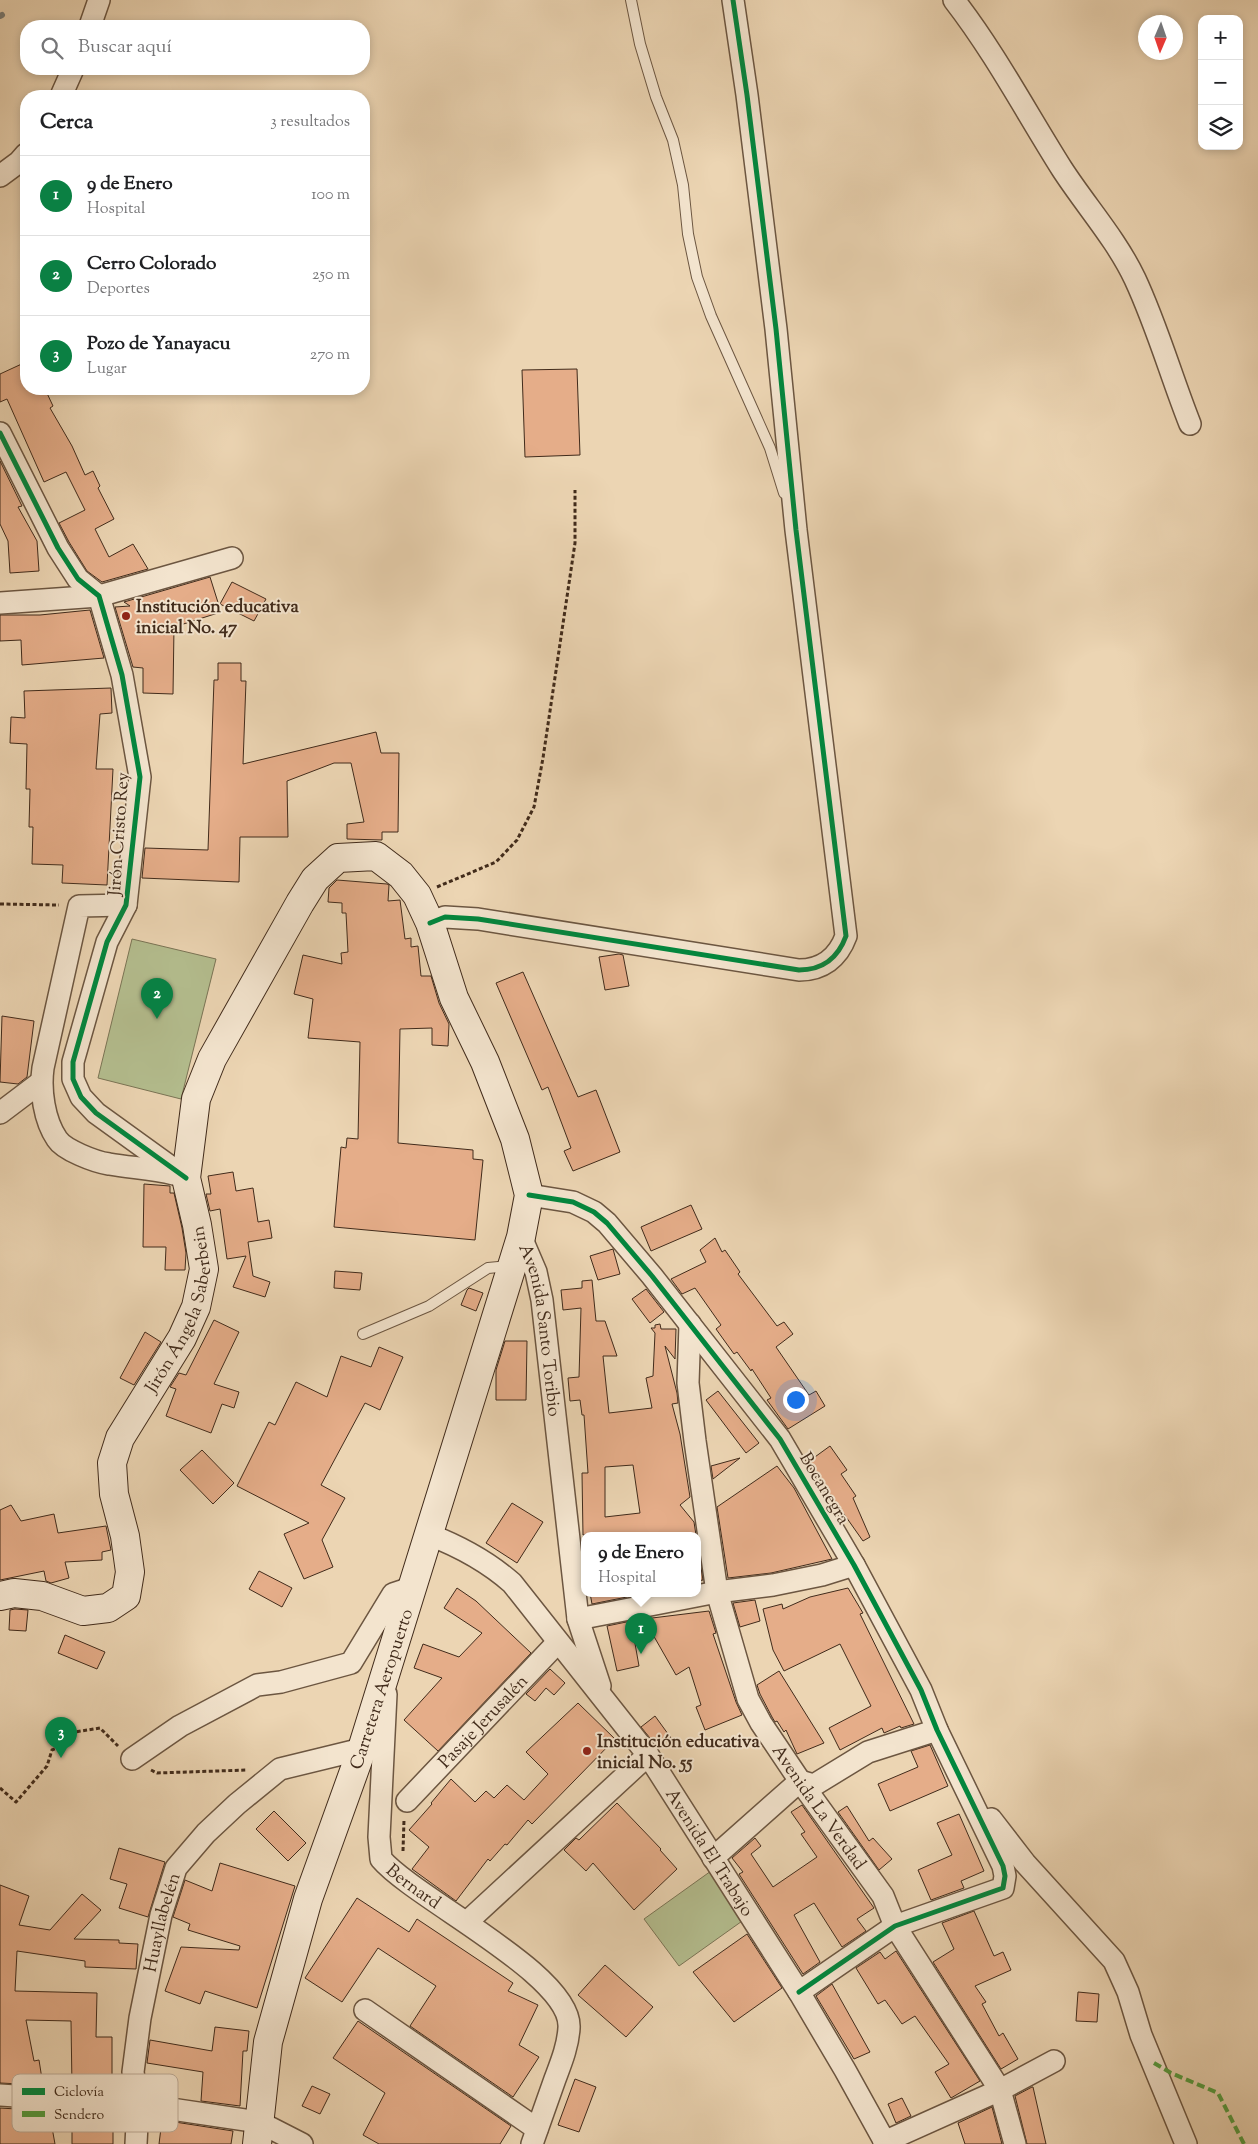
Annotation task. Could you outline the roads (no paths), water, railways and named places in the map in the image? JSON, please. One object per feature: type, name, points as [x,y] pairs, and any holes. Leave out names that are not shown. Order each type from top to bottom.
[{"type":"main road","name":"Avenida Santo Toribio","points":[[315,879],[338,858],[376,856],[401,875],[417,895],[430,923],[454,998],[485,1062],[515,1139],[529,1195],[521,1237]]},
{"type":"main road","name":"Jirón Ángela Saberbein","points":[[0,1596],[14,1593],[42,1596],[83,1611],[108,1608],[126,1596],[130,1572],[114,1494],[112,1462],[120,1438],[182,1338],[196,1307],[204,1269],[197,1225],[186,1178],[196,1099],[212,1059],[315,879]]},
{"type":"main road","name":"Carretera Aeropuerto","points":[[258,2133],[268,2042],[308,1899],[362,1749],[414,1587],[521,1237]]},
{"type":"street","points":[[92,20],[99,0]]},
{"type":"street","points":[[430,923],[445,917],[478,919],[799,970],[817,968],[832,959],[843,945],[846,936],[796,530],[776,329],[733,0]]},
{"type":"street","points":[[954,0],[993,54],[1064,171],[1108,232],[1134,277],[1152,319],[1190,424]]},
{"type":"street","points":[[64,90],[71,75]]},
{"type":"street","points":[[0,176],[20,161]]},
{"type":"street","points":[[0,433],[58,548],[78,579],[99,596]]},
{"type":"street","points":[[0,603],[99,596],[232,558]]},
{"type":"street","name":"Jirón Cristo Rey","points":[[99,596],[122,676],[140,777],[126,905],[107,942],[73,1062],[73,1079],[81,1097],[96,1113],[186,1178]]},
{"type":"street","points":[[126,905],[80,906],[43,1068],[41,1082],[47,1117],[57,1140],[79,1154],[106,1164],[156,1169],[186,1178]]},
{"type":"street","points":[[0,1113],[41,1082]]},
{"type":"street","name":"Bocanegra","points":[[529,1195],[573,1202],[594,1212],[607,1223],[690,1324],[780,1439],[854,1565],[921,1690],[937,1730],[1003,1866],[1005,1876],[1003,1888],[895,1926]]},
{"type":"street","name":"Avenida Santo Toribio","points":[[521,1237],[536,1272],[542,1300],[578,1619],[605,1700]]},
{"type":"street","name":"Avenida La Verdad","points":[[690,1324],[689,1392],[717,1592],[748,1699],[761,1724],[800,1781],[883,1896],[895,1926],[1000,2090],[1015,2144]]},
{"type":"street","name":"Avenida El Trabajo","points":[[430,1535],[460,1547],[494,1567],[512,1583],[648,1755],[799,1992],[885,2143]]},
{"type":"street","points":[[701,1595],[822,1576],[854,1565]]},
{"type":"street","points":[[132,1759],[180,1726],[257,1685],[281,1682],[351,1663],[393,1594],[414,1587]]},
{"type":"street","points":[[578,1619],[691,1597]]},
{"type":"street","name":"Pasaje Jerusalén","points":[[406,1800],[558,1642]]},
{"type":"street","name":"Bernard","points":[[388,1664],[379,1850],[381,1859],[404,1882],[467,1922],[495,1943],[555,1993],[565,2009],[570,2026],[565,2051],[535,2137]]},
{"type":"street","points":[[713,1858],[800,1781],[814,1785],[868,1752],[937,1730]]},
{"type":"street","name":"Huayllabelén","points":[[133,2074],[140,2018],[161,1915],[176,1868],[206,1833],[237,1804],[280,1769],[362,1749]]},
{"type":"street","points":[[467,1922],[648,1755]]},
{"type":"street","points":[[965,1787],[1025,1863],[1114,1961],[1128,1992],[1141,2035],[1186,2144]]},
{"type":"street","points":[[799,1992],[895,1926]]},
{"type":"street","points":[[365,2010],[535,2137]]},
{"type":"street","points":[[885,2143],[1000,2090],[1054,2061]]},
{"type":"street","points":[[178,2114],[302,2144]]},
{"type":"lane","points":[[631,0],[640,44],[653,88],[673,140],[683,186],[688,234],[696,277],[711,316],[770,448],[796,530]]},
{"type":"lane","points":[[363,1334],[430,1306],[488,1268],[512,1266]]},
{"type":"place","name":"Institución educativa inicial No. 47","points":[[126,616]]},
{"type":"place","name":"Cerro Colorado","points":[[157,1019]]},
{"type":"place","name":"9 de Enero","points":[[641,1654]]},
{"type":"place","name":"Institución educativa inicial No. 55","points":[[587,1751]]},
{"type":"place","name":"Pozo de Yanayacu","points":[[61,1758]]}]
